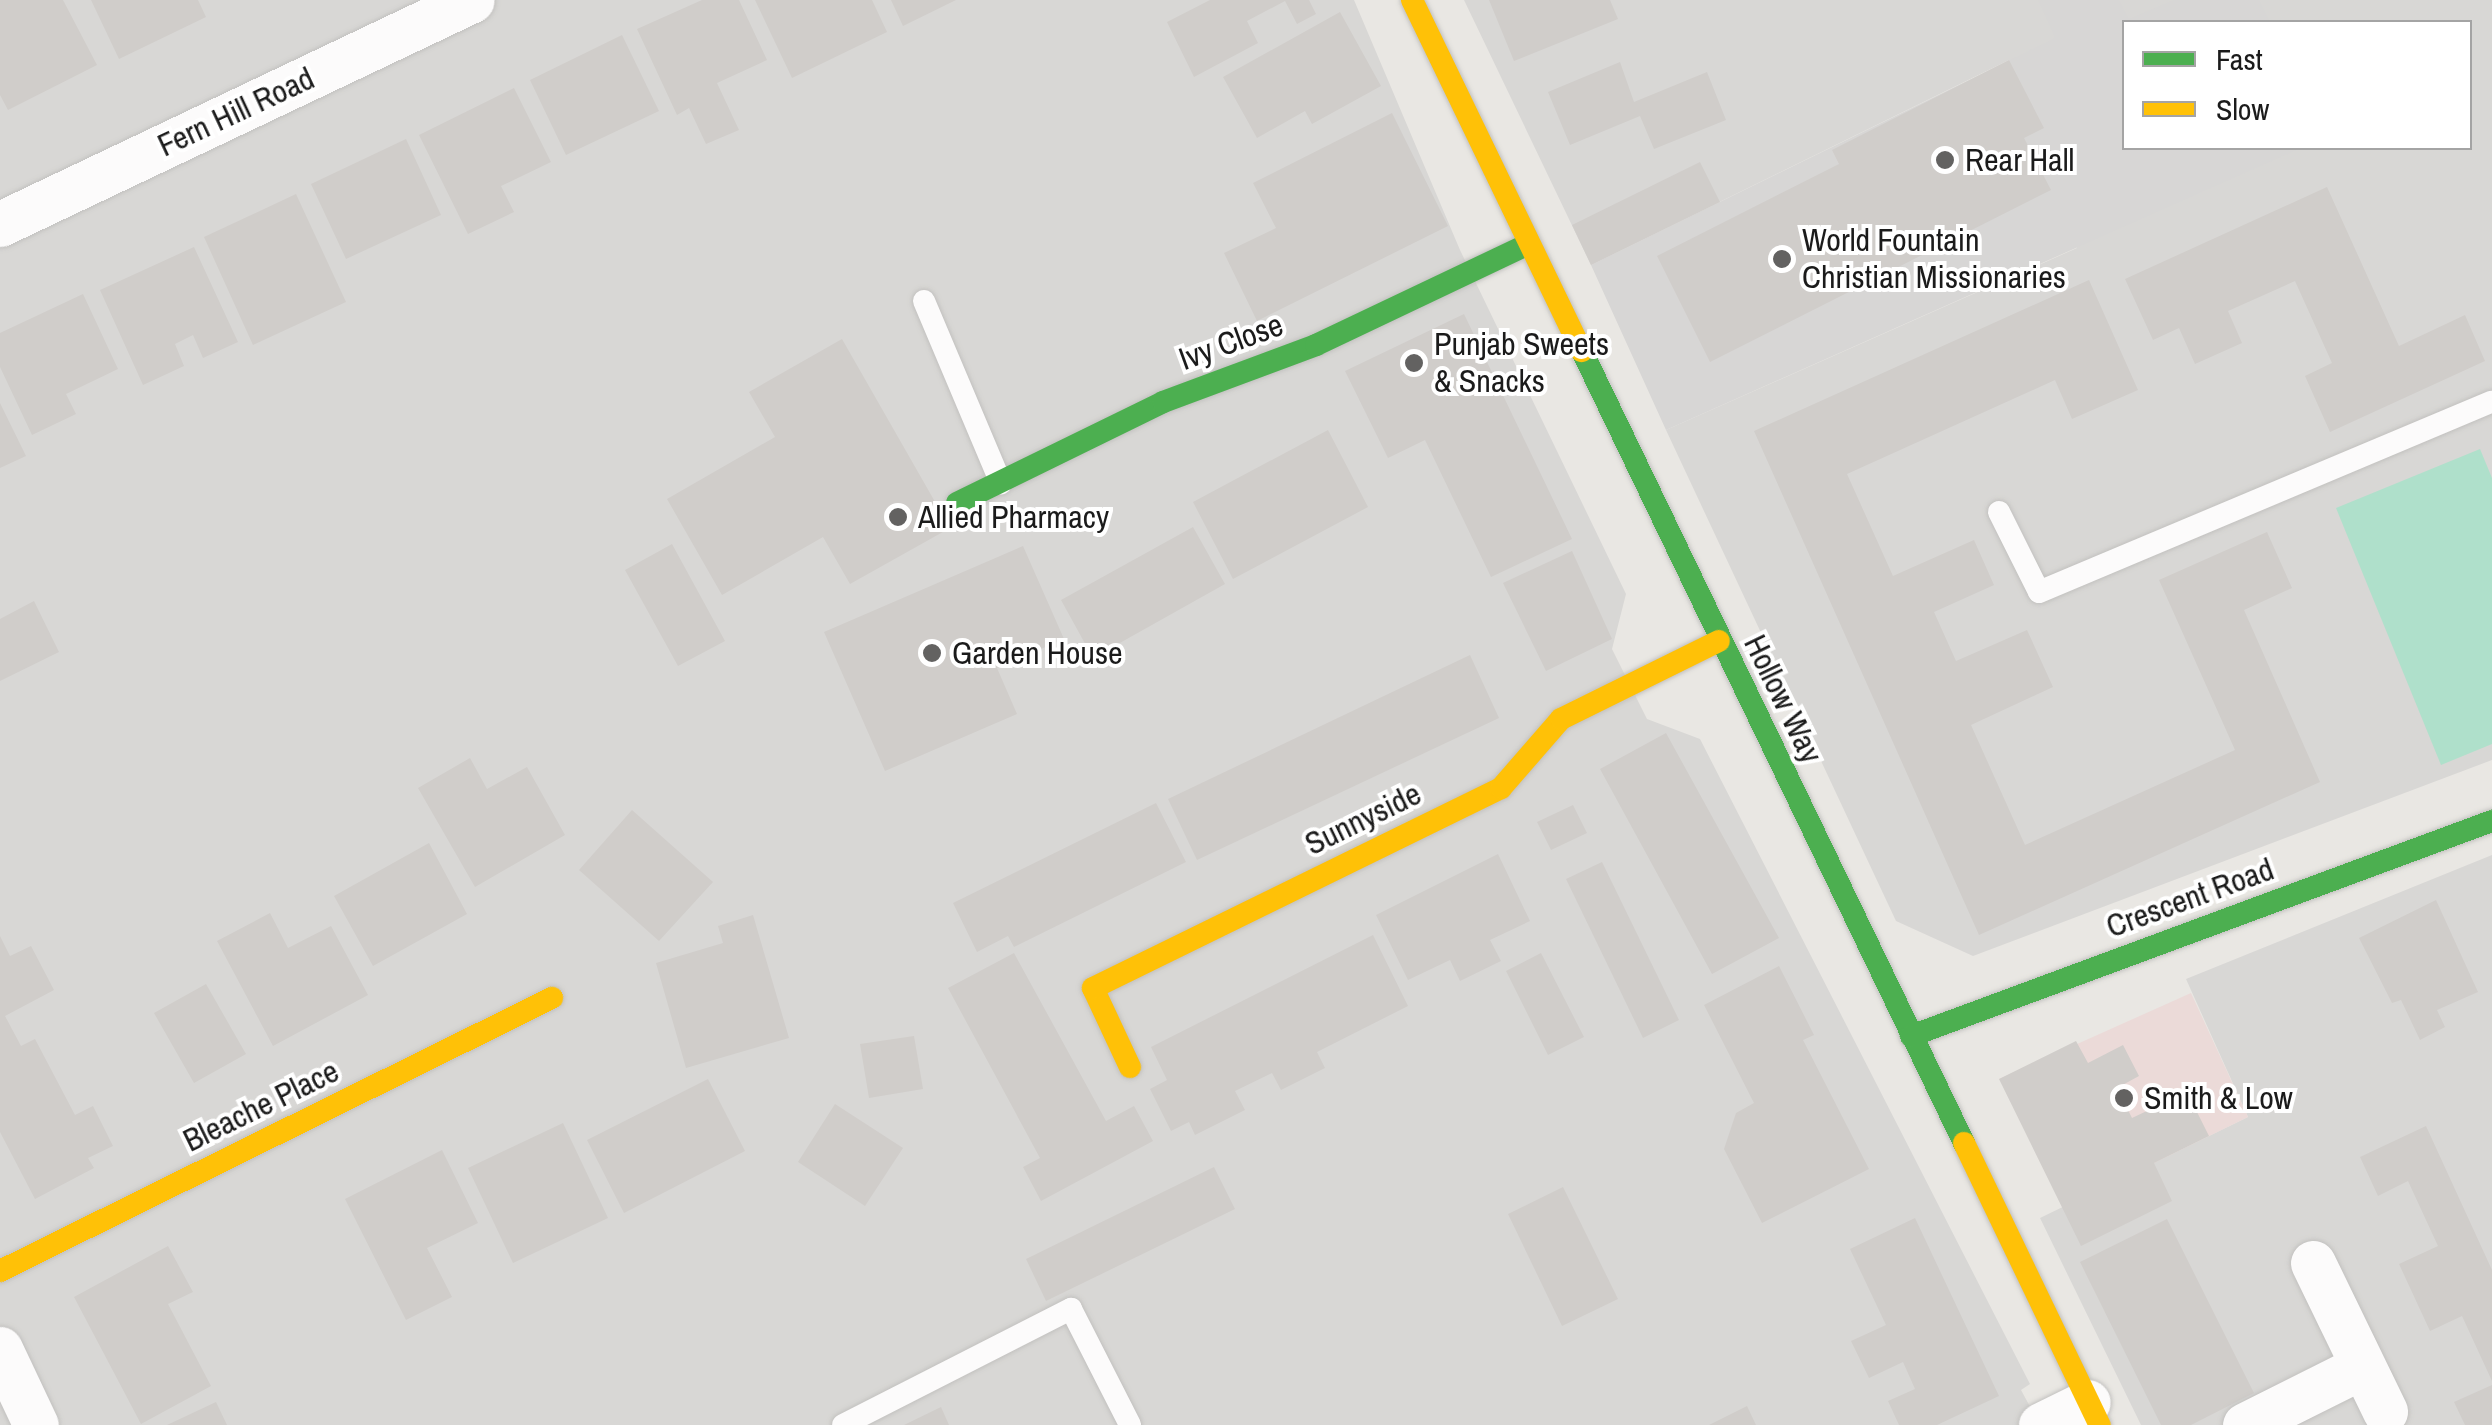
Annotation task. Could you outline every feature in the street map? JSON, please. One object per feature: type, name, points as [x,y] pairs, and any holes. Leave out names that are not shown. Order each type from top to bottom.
[{"type":"street","name":"Fern Hill Road","points":[[0,224],[472,0]]},
{"type":"street","name":"Hollow Way","points":[[1412,0],[2094,1414]]},
{"type":"street","name":"Ivy Close","points":[[958,503],[1163,402],[1316,345],[1528,245]]},
{"type":"street","name":"Sunnyside","points":[[1130,1068],[1092,988],[1501,788],[1561,719],[1719,641]]},
{"type":"street","name":"Crescent Road","points":[[1911,1036],[2492,822]]},
{"type":"street","name":"Bleache Place","points":[[0,1272],[552,998]]},
{"type":"street","points":[[2313,1262],[2385,1412]]},
{"type":"street","points":[[0,1350],[36,1425]]},
{"type":"street","points":[[2245,1425],[2362,1367]]},
{"type":"street","points":[[2042,1425],[2094,1414]]},
{"type":"lane","points":[[924,301],[1001,483]]},
{"type":"lane","points":[[1999,512],[2039,592],[2492,402]]},
{"type":"lane","points":[[843,1425],[1071,1308],[1130,1425]]},
{"type":"shaded area","points":[[0,0],[1354,0],[1460,250],[1626,594],[1612,649],[1647,719],[1700,739],[2030,1384],[2021,1390],[2040,1425],[0,1425]]},
{"type":"shaded area","points":[[1464,0],[2492,0],[2492,760],[1973,956],[1896,921],[1666,430],[2077,248],[2009,60],[1591,265]]},
{"type":"shaded area","points":[[2038,0],[2119,0],[2129,19],[2173,0],[2259,0],[2269,20],[2122,20],[2122,150],[2296,150],[1666,430],[1591,265],[2055,38]]},
{"type":"shaded area","points":[[2492,855],[2492,1425],[2141,1425],[2040,1218],[2248,1117],[2186,979]]},
{"type":"shaded area","name":"Smith & Low","points":[[2191,993],[2248,1117],[2154,1163],[1999,1079]]},
{"type":"green space","points":[[2480,449],[2492,478],[2492,744],[2441,765],[2336,508]]},
{"type":"building","points":[[0,0],[63,0],[97,65],[8,110],[0,95]]},
{"type":"building","points":[[91,0],[198,0],[206,17],[119,59]]},
{"type":"building","points":[[702,0],[739,0],[767,60],[717,83],[739,130],[706,144],[689,108],[677,115],[637,29]]},
{"type":"building","points":[[755,0],[872,0],[887,32],[792,78]]},
{"type":"building","points":[[891,0],[956,0],[903,26]]},
{"type":"building","points":[[1210,0],[1309,0],[1316,14],[1297,24],[1285,1],[1247,21],[1258,43],[1194,77],[1167,22]]},
{"type":"building","points":[[1489,0],[1610,0],[1618,19],[1514,61]]},
{"type":"building","points":[[1340,12],[1381,86],[1312,124],[1305,111],[1257,138],[1223,77]]},
{"type":"building","points":[[622,35],[659,111],[566,155],[530,80]]},
{"type":"building","points":[[2009,60],[2044,128],[2024,138],[2051,190],[1710,362],[1657,256],[1839,164],[1832,150]]},
{"type":"building","points":[[1620,62],[1634,102],[1707,72],[1726,120],[1654,149],[1640,116],[1570,145],[1548,92]]},
{"type":"building","points":[[514,88],[551,162],[501,186],[514,212],[468,234],[419,135]]},
{"type":"building","points":[[1392,113],[1448,226],[1257,321],[1224,253],[1276,228],[1253,183]]},
{"type":"building","points":[[406,139],[441,215],[346,259],[311,184]]},
{"type":"building","points":[[1700,162],[1720,202],[1591,265],[1572,225]]},
{"type":"building","points":[[2327,187],[2399,346],[2465,315],[2485,361],[2330,432],[2305,376],[2332,363],[2295,281],[2228,311],[2242,343],[2195,364],[2179,328],[2153,340],[2125,279]]},
{"type":"building","points":[[296,194],[346,302],[253,345],[204,237]]},
{"type":"building","points":[[194,247],[238,342],[203,358],[193,335],[175,344],[184,366],[143,385],[100,290]]},
{"type":"building","points":[[2089,280],[2138,390],[2072,419],[2055,380],[1847,474],[1893,576],[1974,540],[1994,585],[1934,612],[1956,661],[2027,630],[2053,687],[1971,725],[2025,845],[2235,750],[2159,580],[2267,532],[2292,588],[2244,610],[2320,782],[1979,935],[1754,431]]},
{"type":"building","points":[[83,294],[118,369],[66,394],[76,414],[32,435],[0,367],[0,333]]},
{"type":"building","points":[[1464,314],[1572,539],[1491,577],[1425,440],[1388,458],[1345,371]]},
{"type":"building","points":[[842,339],[950,528],[850,584],[823,537],[722,595],[667,499],[775,437],[749,392]]},
{"type":"building","points":[[0,403],[26,456],[0,468]]},
{"type":"building","points":[[1328,430],[1368,507],[1233,579],[1193,502]]},
{"type":"building","points":[[1193,527],[1225,584],[1093,658],[1061,600]]},
{"type":"building","points":[[672,544],[725,641],[678,666],[625,570]]},
{"type":"building","name":"Garden House","points":[[1023,546],[1064,639],[997,668],[1017,714],[885,771],[824,632]]},
{"type":"building","points":[[1572,551],[1612,639],[1546,671],[1503,583]]},
{"type":"building","points":[[34,601],[59,652],[0,681],[0,619]]},
{"type":"building","points":[[1470,655],[1499,718],[1197,860],[1168,799]]},
{"type":"building","points":[[1666,733],[1779,938],[1712,974],[1600,769]]},
{"type":"building","points":[[470,758],[487,789],[527,767],[565,835],[475,887],[418,788]]},
{"type":"building","points":[[1156,803],[1186,862],[1014,947],[1008,936],[977,952],[953,903]]},
{"type":"building","points":[[1573,805],[1587,833],[1551,850],[1537,822]]},
{"type":"building","points":[[632,810],[713,882],[659,941],[579,870]]},
{"type":"building","points":[[429,843],[467,914],[373,966],[334,896]]},
{"type":"building","points":[[1498,854],[1530,921],[1490,940],[1501,961],[1460,981],[1450,960],[1408,980],[1376,915]]},
{"type":"building","points":[[1602,862],[1679,1020],[1643,1038],[1566,879]]},
{"type":"building","points":[[2436,900],[2478,992],[2437,1010],[2445,1027],[2420,1040],[2401,1000],[2392,1003],[2359,938]]},
{"type":"building","points":[[270,913],[288,948],[331,926],[368,995],[273,1046],[217,941]]},
{"type":"building","points":[[753,915],[789,1038],[686,1068],[656,963],[723,943],[718,926]]},
{"type":"building","points":[[1373,935],[1408,1006],[1317,1052],[1325,1068],[1281,1090],[1272,1073],[1235,1091],[1245,1110],[1195,1135],[1189,1122],[1171,1131],[1150,1089],[1167,1080],[1151,1047]]},
{"type":"building","points":[[0,936],[10,956],[31,946],[54,990],[5,1016],[21,1046],[35,1039],[75,1115],[93,1106],[113,1146],[88,1158],[94,1168],[35,1199],[0,1132]]},
{"type":"building","points":[[1014,953],[1106,1121],[1134,1106],[1153,1141],[1041,1201],[1023,1167],[1040,1158],[948,988]]},
{"type":"building","points":[[1541,953],[1584,1037],[1548,1055],[1506,971]]},
{"type":"building","points":[[1779,966],[1814,1035],[1803,1040],[1869,1169],[1762,1223],[1724,1149],[1736,1113],[1754,1103],[1704,1005]]},
{"type":"building","points":[[206,984],[246,1054],[194,1083],[154,1013]]},
{"type":"building","points":[[914,1036],[923,1089],[869,1098],[860,1044]]},
{"type":"building","name":"Smith & Low","points":[[2076,1041],[2088,1063],[2123,1045],[2139,1076],[2117,1088],[2132,1118],[2187,1092],[2209,1136],[2154,1163],[2172,1201],[2081,1246],[1999,1079]]},
{"type":"building","points":[[708,1079],[745,1151],[624,1213],[587,1140]]},
{"type":"building","points":[[835,1104],[903,1148],[865,1206],[798,1162]]},
{"type":"building","points":[[563,1123],[608,1218],[513,1263],[468,1168]]},
{"type":"building","points":[[2426,1126],[2492,1270],[2492,1381],[2462,1316],[2430,1331],[2399,1264],[2438,1246],[2408,1181],[2378,1196],[2360,1157]]},
{"type":"building","points":[[442,1150],[478,1223],[427,1248],[452,1297],[406,1320],[345,1199]]},
{"type":"building","points":[[1214,1167],[1235,1209],[1046,1301],[1026,1259]]},
{"type":"building","points":[[1563,1187],[1618,1299],[1562,1326],[1508,1214]]},
{"type":"building","points":[[1915,1218],[1999,1396],[1937,1425],[1899,1425],[1888,1401],[1915,1389],[1903,1362],[1869,1378],[1851,1341],[1886,1325],[1850,1249]]},
{"type":"building","points":[[2167,1219],[2254,1393],[2191,1425],[2161,1425],[2080,1262]]},
{"type":"building","points":[[168,1246],[193,1292],[168,1304],[211,1386],[141,1424],[74,1297]]},
{"type":"building","points":[[2492,1385],[2492,1425],[2465,1425],[2454,1402]]},
{"type":"building","points":[[216,1402],[227,1425],[167,1425]]},
{"type":"building","points":[[1747,1406],[1756,1425],[1709,1425]]},
{"type":"building","points":[[941,1407],[949,1425],[904,1425]]},
{"type":"traffic: fast","points":[[957,503],[1163,402],[1316,345],[1527,245]]},
{"type":"traffic: fast","points":[[1582,351],[1964,1143]]},
{"type":"traffic: fast","points":[[1911,1036],[2492,821]]},
{"type":"traffic: slow","points":[[1412,0],[1582,351]]},
{"type":"traffic: slow","points":[[1130,1067],[1093,988],[1501,788],[1561,719],[1719,641]]},
{"type":"traffic: slow","points":[[0,1271],[552,998]]},
{"type":"traffic: slow","points":[[1964,1143],[2100,1425]]},
{"type":"place","name":"Rear Hall","points":[[1945,160]]},
{"type":"place","name":"World Fountain Christian Missionaries","points":[[1782,259]]},
{"type":"place","name":"Punjab Sweets & Snacks","points":[[1414,363]]},
{"type":"place","name":"Allied Pharmacy","points":[[898,517]]},
{"type":"place","name":"Garden House","points":[[932,653]]},
{"type":"place","name":"Smith & Low","points":[[2124,1098]]}]
